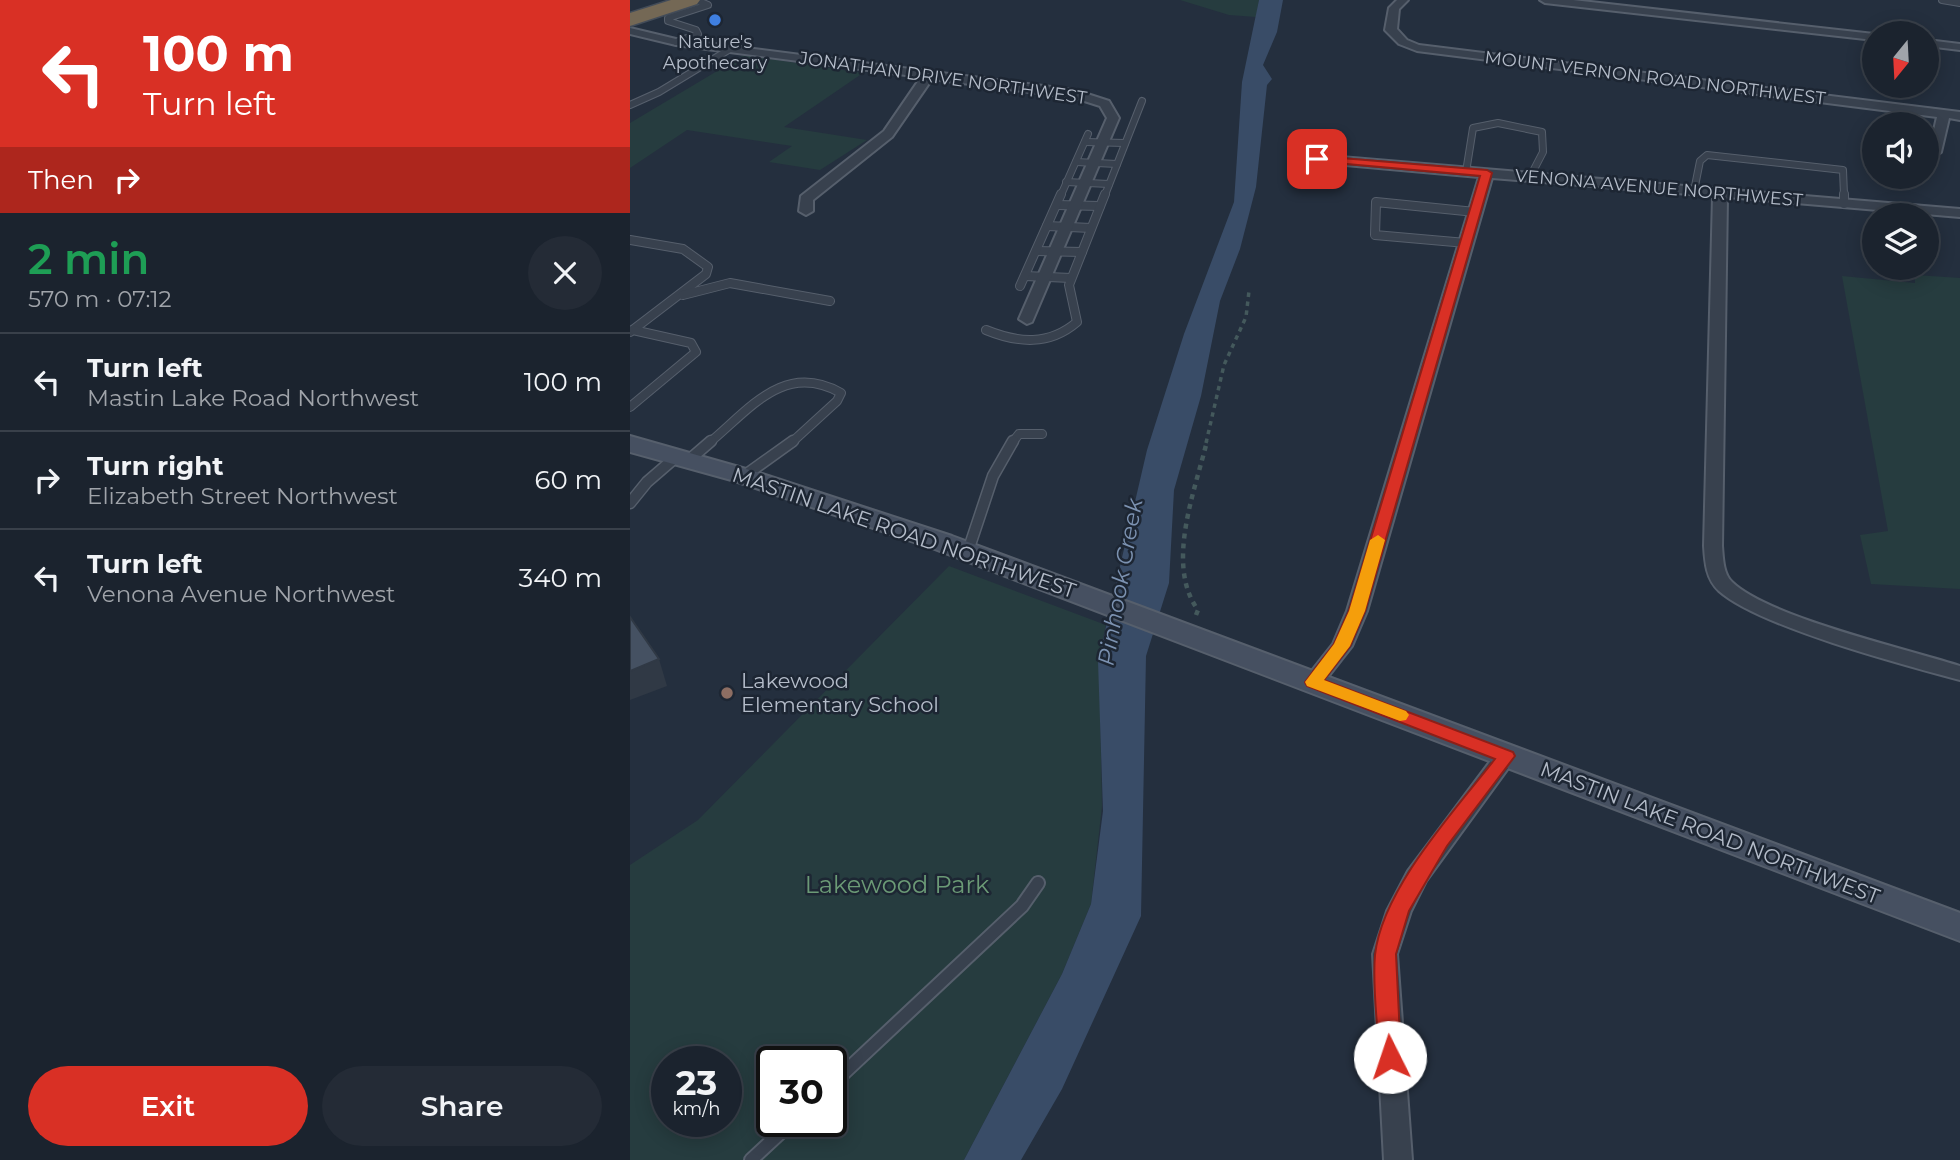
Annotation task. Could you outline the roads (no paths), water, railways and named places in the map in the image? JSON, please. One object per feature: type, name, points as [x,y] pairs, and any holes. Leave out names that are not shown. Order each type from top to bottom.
[{"type":"highway","points":[[630,20],[690,0]]},
{"type":"street","name":"MOUNT VERNON ROAD NORTHWEST","points":[[1403,0],[1394,8],[1391,30],[1403,42],[1417,48],[1960,116]]},
{"type":"street","points":[[1545,0],[1862,36]]},
{"type":"street","name":"JONATHAN DRIVE NORTHWEST","points":[[630,31],[676,42],[1075,94],[1096,100],[1112,110],[1113,118],[1027,320]]},
{"type":"street","points":[[1939,44],[1960,47]]},
{"type":"street","points":[[806,211],[806,199],[897,125],[929,75]]},
{"type":"street","points":[[1939,135],[1944,114]]},
{"type":"street","name":"VENONA AVENUE NORTHWEST","points":[[1317,159],[1960,214]]},
{"type":"street","points":[[1313,682],[1342,646],[1357,611],[1487,173]]},
{"type":"street","points":[[1720,194],[1713,546],[1716,569],[1724,585],[1746,600],[1960,673]]},
{"type":"street","name":"MASTIN LAKE ROAD NORTHWEST","points":[[630,444],[744,477],[968,551],[1960,927]]},
{"type":"street","points":[[1398,1160],[1385,954],[1399,911],[1416,877],[1506,756]]},
{"type":"lane","points":[[676,42],[698,34],[696,30],[668,21],[668,18],[708,5],[696,0]]},
{"type":"lane","points":[[1942,0],[1960,3]]},
{"type":"lane","points":[[630,104],[659,92],[730,49]]},
{"type":"lane","points":[[986,330],[1017,341],[1040,341],[1071,328],[1077,321],[1076,309],[1068,295],[1071,278],[1142,101]]},
{"type":"lane","points":[[1466,172],[1473,128],[1482,123],[1542,132],[1543,152],[1530,177]]},
{"type":"lane","points":[[1020,286],[1086,138],[1102,143],[1125,143]]},
{"type":"lane","points":[[1695,191],[1700,161],[1707,155],[1843,170],[1844,204]]},
{"type":"lane","points":[[1076,162],[1117,164]]},
{"type":"lane","points":[[1066,182],[1109,184]]},
{"type":"lane","points":[[1466,243],[1375,235],[1376,202],[1475,212]]},
{"type":"lane","points":[[1056,205],[1100,206]]},
{"type":"lane","points":[[1047,226],[1091,228]]},
{"type":"lane","points":[[630,240],[688,250],[703,259],[708,267],[706,274],[631,331]]},
{"type":"lane","points":[[1036,250],[1082,252]]},
{"type":"lane","points":[[1024,276],[1071,278]]},
{"type":"lane","points":[[677,296],[730,283],[830,300]]},
{"type":"lane","points":[[630,407],[696,352],[691,343],[631,331]]},
{"type":"lane","points":[[630,503],[648,482],[778,386],[789,381],[802,380],[829,386],[841,393],[837,401],[780,453],[744,477]]},
{"type":"lane","points":[[968,551],[981,518],[980,507],[1007,448],[1020,435],[1042,434]]},
{"type":"lane","points":[[847,1070],[1022,906],[1038,883]]},
{"type":"lane","points":[[751,1160],[776,1137]]},
{"type":"water","name":"Pinhook Creek","points":[[1259,0],[1283,0],[1277,32],[1263,65],[1272,79],[1267,85],[1256,187],[1240,249],[1220,301],[1201,396],[1174,490],[1169,583],[1146,656],[1141,916],[1062,1089],[1021,1160],[964,1160],[1062,974],[1091,904],[1103,811],[1098,661],[1147,450],[1184,334],[1234,202],[1242,82]]},
{"type":"place","name":"Nature's Apothecary","points":[[715,20]]},
{"type":"place","name":"Lakewood Elementary School","points":[[727,693]]},
{"type":"park label","name":"Lakewood Park","points":[[897,885]]}]
